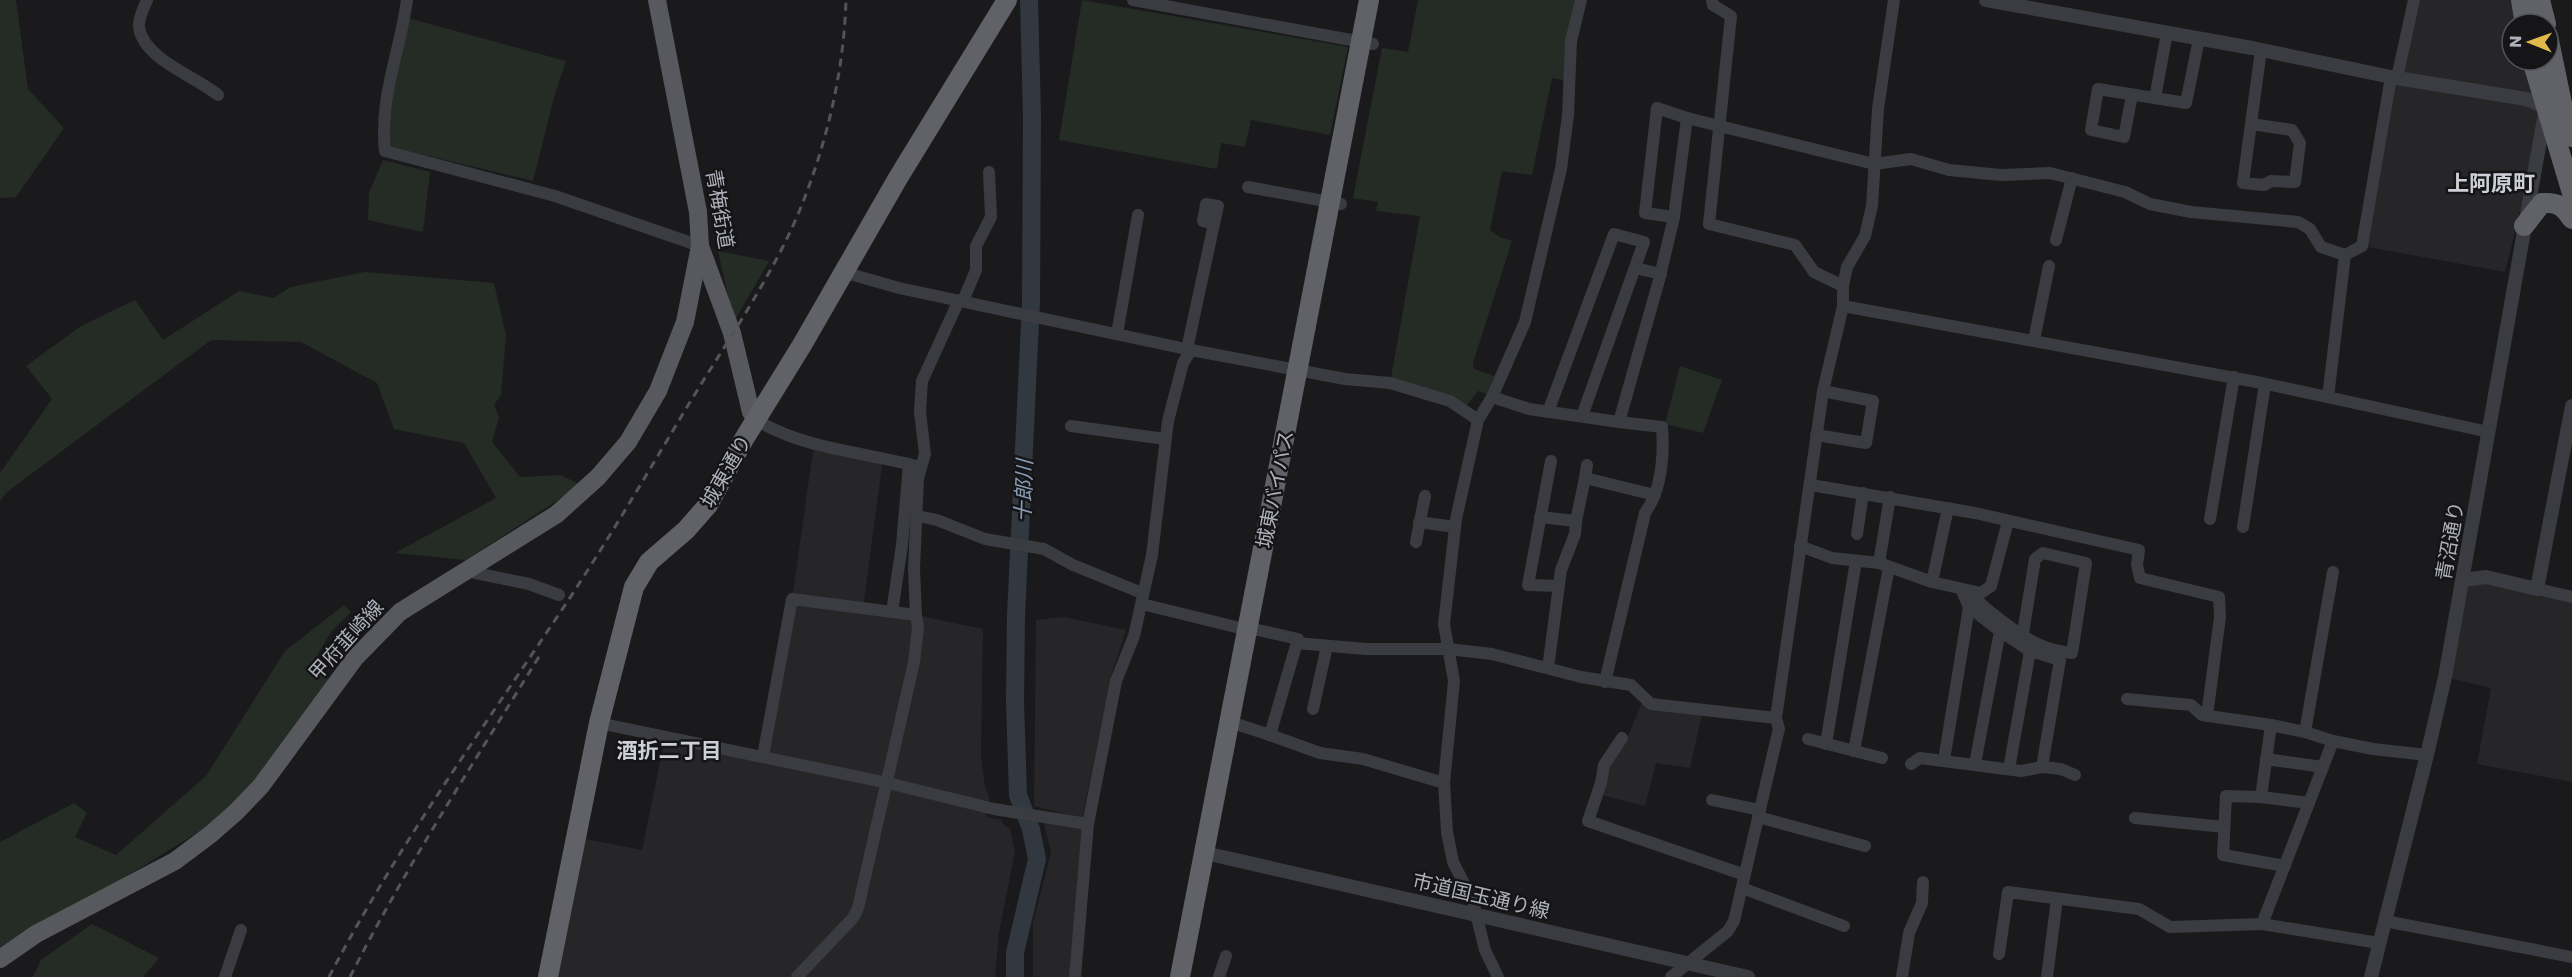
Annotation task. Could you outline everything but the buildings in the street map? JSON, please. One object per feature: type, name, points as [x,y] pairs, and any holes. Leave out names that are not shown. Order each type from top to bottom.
[{"type":"highway","name":"城東通り","points":[[548,977],[599,723],[634,586],[649,562],[686,530],[708,505],[843,272],[1007,0]]},
{"type":"highway","name":"城東バイパス","points":[[1192,977],[1210,854],[1367,43],[1370,0]]},
{"type":"highway","name":"城東バイパス","points":[[1367,43],[1381,0]]},
{"type":"highway","points":[[2539,72],[2561,111],[2572,137]]},
{"type":"highway","points":[[2554,72],[2572,194]]},
{"type":"highway","points":[[2524,226],[2542,203],[2555,202],[2565,208],[2572,219]]},
{"type":"highway","name":"城東バイパス","points":[[1180,977],[1210,854]]},
{"type":"main road","name":"青梅街道","points":[[657,0],[698,212],[700,246],[732,333],[756,420]]},
{"type":"main road","name":"甲府韮崎線","points":[[0,959],[36,934],[175,861],[211,834],[261,786],[335,683],[377,634],[400,612],[556,514],[598,477],[628,442],[658,391],[678,343],[700,246]]},
{"type":"street","points":[[147,0],[139,23],[147,43],[163,60],[206,84],[218,95]]},
{"type":"street","points":[[407,0],[385,99],[386,152],[555,196],[700,246]]},
{"type":"street","points":[[1133,0],[1367,43]]},
{"type":"street","points":[[1498,977],[1485,950],[1473,901],[1453,862],[1447,832],[1444,783],[1454,681],[1444,624],[1455,527],[1478,420],[1525,322],[1561,169],[1568,115],[1571,41],[1581,0]]},
{"type":"street","points":[[1712,0],[1713,5],[1731,16],[1709,224],[1795,245],[1814,272],[1843,286]]},
{"type":"street","points":[[1671,977],[1728,931],[1734,921],[1779,729],[1776,718],[1823,391],[1843,306],[1843,286],[1847,267],[1865,236],[1872,206],[1878,109],[1894,0]]},
{"type":"street","points":[[1986,0],[2046,5],[2168,33],[2394,78],[2526,99],[2561,111]]},
{"type":"street","points":[[1674,217],[1645,213],[1658,108],[1687,118],[1874,164],[1911,159],[1949,170],[2001,175],[2050,173],[2125,192],[2151,204],[2191,212],[2298,222],[2310,229],[2321,248],[2345,255],[2362,246],[2394,78],[2414,0]]},
{"type":"street","points":[[2155,98],[2168,33]]},
{"type":"street","points":[[2132,95],[2124,137],[2091,130],[2098,89],[2186,103],[2199,39]]},
{"type":"street","points":[[2251,124],[2292,130],[2300,143],[2295,182],[2271,181],[2264,186],[2243,183],[2261,50]]},
{"type":"street","name":"青沼通り","points":[[2371,977],[2427,755],[2463,580],[2524,226],[2561,111]]},
{"type":"street","points":[[1619,422],[1674,217],[1687,118]]},
{"type":"street","points":[[891,612],[915,465],[925,454],[920,412],[922,381],[976,270],[976,246],[991,218],[989,172]]},
{"type":"street","points":[[2056,240],[2072,178]]},
{"type":"street","points":[[1248,187],[1336,203]]},
{"type":"street","points":[[1117,334],[1138,215]]},
{"type":"street","points":[[1075,977],[1088,824],[1116,681],[1134,636],[1152,555],[1165,439],[1178,380],[1189,349],[1214,224]]},
{"type":"street","points":[[1548,412],[1614,234],[1644,242],[1582,417]]},
{"type":"street","points":[[2328,397],[2345,255]]},
{"type":"street","points":[[2034,340],[2049,266]]},
{"type":"street","points":[[1635,268],[1660,274]]},
{"type":"street","points":[[843,272],[899,288],[1189,349],[1303,372],[1390,383],[1450,401],[1478,420]]},
{"type":"street","points":[[1843,306],[2234,377],[2489,432]]},
{"type":"street","points":[[2210,519],[2234,377]]},
{"type":"street","points":[[2243,527],[2265,384]]},
{"type":"street","points":[[1816,435],[1866,443],[1873,401],[1823,391]]},
{"type":"street","points":[[1491,397],[1530,409],[1662,427],[1660,474],[1655,495],[1645,513],[1605,682]]},
{"type":"street","points":[[2537,589],[2572,406]]},
{"type":"street","points":[[756,420],[780,434],[814,444],[915,465]]},
{"type":"street","points":[[1071,426],[1165,439]]},
{"type":"street","points":[[1551,461],[1528,585],[1558,586]]},
{"type":"street","points":[[797,977],[853,918],[858,908],[888,783],[914,662],[918,628],[914,569],[918,516],[915,465]]},
{"type":"street","points":[[1548,668],[1561,570],[1575,534],[1587,465]]},
{"type":"street","points":[[1585,478],[1655,495]]},
{"type":"street","points":[[1811,485],[1948,508],[2139,550],[2137,565],[2140,578],[2219,597],[2220,617],[2207,716]]},
{"type":"street","points":[[1857,534],[1863,493]]},
{"type":"street","points":[[1416,542],[1425,496]]},
{"type":"street","points":[[1854,751],[1884,565],[1890,497]]},
{"type":"street","points":[[1932,582],[1948,508]]},
{"type":"street","points":[[918,516],[937,520],[985,539],[1044,549],[1142,599],[1253,630],[1298,639],[1270,735]]},
{"type":"street","points":[[1540,517],[1576,521]]},
{"type":"street","points":[[1800,546],[1832,558],[1884,565],[1932,582],[1981,593],[1991,586],[2008,521]]},
{"type":"street","points":[[1419,522],[1455,527]]},
{"type":"street","points":[[1966,590],[1974,600],[2038,645],[2072,653],[2085,563],[2043,553],[2035,559],[2023,633]]},
{"type":"street","points":[[1826,744],[1856,561]]},
{"type":"street","points":[[466,571],[529,584],[559,595]]},
{"type":"street","points":[[2305,732],[2333,572]]},
{"type":"street","points":[[2463,580],[2486,577],[2572,597]]},
{"type":"street","points":[[1944,760],[1969,607],[1966,590]]},
{"type":"street","points":[[764,756],[792,599],[916,615]]},
{"type":"street","points":[[1969,607],[2030,651],[2060,660],[2042,767]]},
{"type":"street","points":[[1976,764],[2000,631]]},
{"type":"street","points":[[1297,643],[1365,649],[1448,648],[1492,654],[1605,682],[1631,685],[1651,704],[1776,718]]},
{"type":"street","points":[[1314,709],[1327,646]]},
{"type":"street","points":[[2009,768],[2030,651]]},
{"type":"street","points":[[2127,699],[2191,705],[2202,715],[2271,724],[2333,741],[2427,755]]},
{"type":"street","points":[[599,723],[764,756],[994,809],[1088,824]]},
{"type":"street","points":[[1235,724],[1320,753],[1364,759],[1444,783]]},
{"type":"street","points":[[2261,797],[2271,724]]},
{"type":"street","points":[[1622,738],[1604,765],[1601,783],[1588,821],[1744,882],[1844,926]]},
{"type":"street","points":[[1808,739],[1882,758]]},
{"type":"street","points":[[2262,924],[2333,741]]},
{"type":"street","points":[[1911,765],[1920,758],[2021,771],[2042,767],[2075,775]]},
{"type":"street","points":[[2266,759],[2323,767]]},
{"type":"street","points":[[2285,866],[2223,855],[2226,796],[2261,797],[2309,803]]},
{"type":"street","points":[[1712,800],[1865,846]]},
{"type":"street","points":[[2135,818],[2224,827]]},
{"type":"street","name":"市道国玉通り線","points":[[1210,854],[1748,977]]},
{"type":"street","points":[[1902,977],[1907,939],[1922,903],[1923,882]]},
{"type":"street","points":[[1998,954],[2008,892],[2139,909],[2170,927],[2262,924],[2379,943]]},
{"type":"street","points":[[2047,977],[2057,899]]},
{"type":"street","points":[[2385,921],[2572,957]]},
{"type":"street","points":[[225,977],[241,930]]},
{"type":"street","points":[[1219,977],[1226,956]]},
{"type":"shaded area","points":[[0,0],[16,0],[28,89],[64,128],[16,197],[0,198]]},
{"type":"shaded area","points":[[1082,0],[1348,47],[1330,135],[1251,120],[1245,147],[1221,143],[1217,169],[1059,140]]},
{"type":"shaded area","points":[[1418,0],[1576,0],[1566,47],[1564,80],[1552,78],[1532,175],[1502,171],[1490,230],[1512,241],[1473,363],[1474,369],[1494,376],[1487,394],[1478,391],[1464,409],[1390,383],[1420,216],[1376,211],[1378,202],[1353,198],[1382,48],[1408,52]]},
{"type":"shaded area","points":[[2414,0],[2521,0],[2523,12],[2500,12],[2500,72],[2536,72],[2546,107],[2505,272],[2362,246],[2380,140]]},
{"type":"shaded area","points":[[408,18],[566,61],[554,97],[533,181],[391,147],[387,117],[389,100]]},
{"type":"shaded area","points":[[383,160],[430,172],[423,232],[368,220],[369,193]]},
{"type":"shaded area","points":[[718,251],[769,261],[734,322]]},
{"type":"shaded area","points":[[365,272],[494,283],[506,335],[501,395],[494,405],[499,417],[492,442],[520,477],[561,475],[581,485],[466,560],[395,553],[496,498],[464,443],[394,429],[377,383],[301,342],[211,340],[7,492],[0,501],[0,473],[52,399],[26,366],[81,326],[135,300],[163,340],[239,291],[273,298],[291,287]]},
{"type":"shaded area","points":[[1680,366],[1722,380],[1703,433],[1665,424]]},
{"type":"shaded area","points":[[814,444],[883,459],[863,608],[916,615],[983,629],[981,757],[985,786],[990,800],[986,817],[1002,820],[1002,823],[1010,829],[1015,851],[999,933],[995,977],[556,977],[580,838],[642,850],[664,743],[763,756],[792,599]]},
{"type":"shaded area","points":[[2463,580],[2572,597],[2572,782],[2477,764],[2491,688],[2445,677]]},
{"type":"shaded area","points":[[344,605],[351,612],[330,633],[317,656],[329,682],[257,782],[205,828],[0,954],[0,842],[74,803],[87,813],[75,837],[116,855],[206,776],[285,651]]},
{"type":"shaded area","points":[[1064,617],[1126,630],[1112,673],[1082,818],[1034,806],[1036,620]]},
{"type":"shaded area","points":[[1642,703],[1702,714],[1690,768],[1656,763],[1645,806],[1601,795],[1607,767],[1625,743]]},
{"type":"shaded area","points":[[1043,820],[1084,827],[1078,977],[1033,977],[1033,922],[1051,853]]},
{"type":"shaded area","points":[[92,924],[159,958],[143,977],[33,977],[41,960]]},
{"type":"waterway","name":"十郎川","points":[[1015,977],[1015,953],[1037,859],[1031,829],[1018,795],[1015,702],[1016,615],[1031,302],[1032,117],[1029,0]]},
{"type":"railway","points":[[329,977],[407,842],[586,574],[764,282],[792,228],[820,153],[838,77],[846,0]]},
{"type":"railway","points":[[350,977],[418,854],[540,655]]},
{"type":"district","name":"上阿原町","points":[[2491,183]]},
{"type":"district","name":"酒折二丁目","points":[[669,751]]}]
